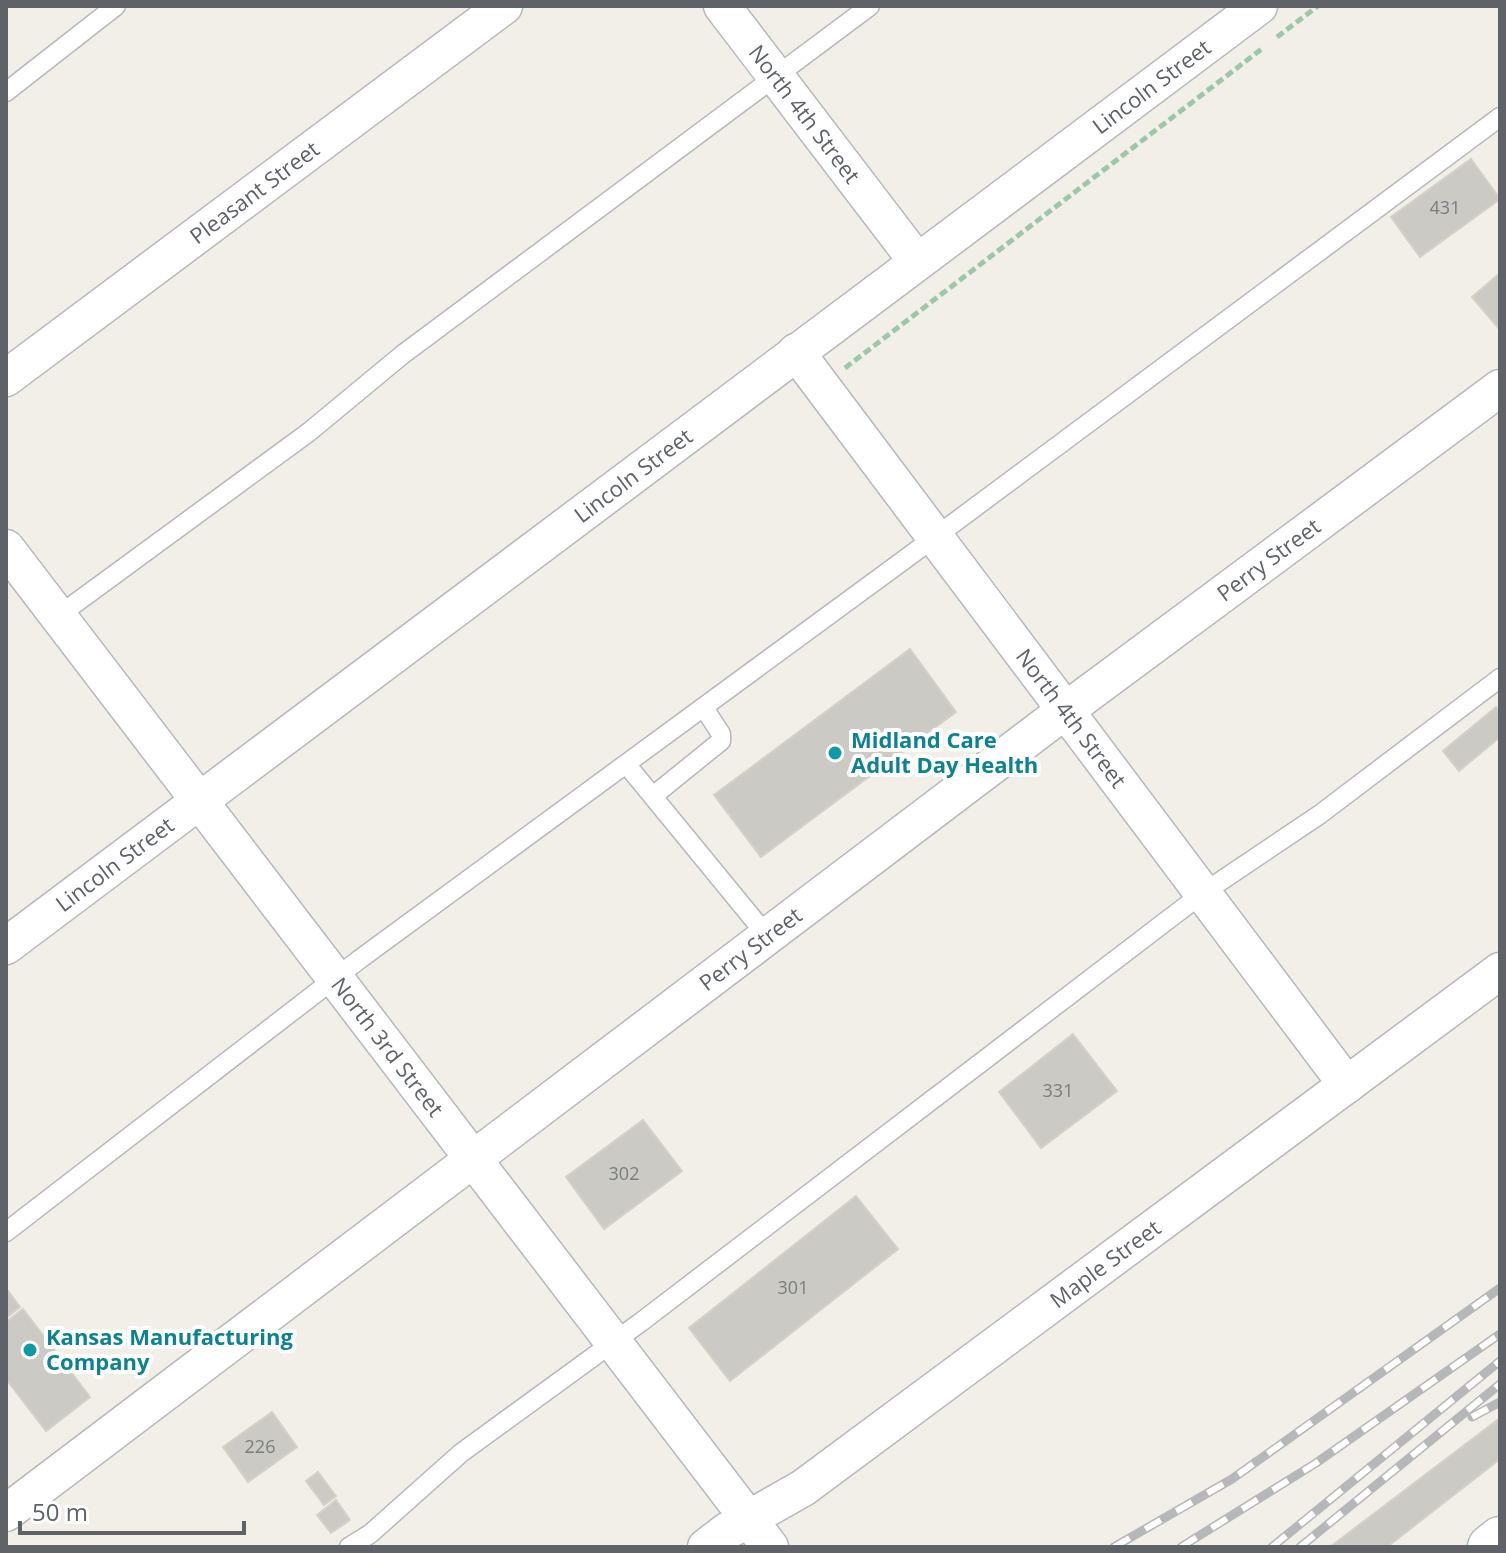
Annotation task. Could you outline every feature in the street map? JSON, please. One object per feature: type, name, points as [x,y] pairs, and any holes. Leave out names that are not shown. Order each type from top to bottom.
[{"type":"street","name":"Pleasant Street","points":[[6,378],[504,6]]},
{"type":"street","name":"North 4th Street","points":[[722,6],[916,260]]},
{"type":"street","name":"Lincoln Street","points":[[6,946],[916,260],[1259,6]]},
{"type":"street","name":"North 4th Street","points":[[796,352],[1347,1085]]},
{"type":"street","name":"Perry Street","points":[[6,1513],[1065,712],[1500,388]]},
{"type":"street","name":"North 3rd Street","points":[[6,548],[770,1547]]},
{"type":"street","name":"Maple Street","points":[[706,1547],[749,1518],[803,1488],[1500,971]]},
{"type":"street","points":[[1490,1547],[1500,1539]]},
{"type":"lane","points":[[6,92],[116,6]]},
{"type":"lane","points":[[58,616],[309,432],[402,355],[870,6]]},
{"type":"lane","points":[[6,1232],[335,978],[936,537],[1500,117]]},
{"type":"lane","points":[[349,1547],[370,1534],[461,1453],[1203,893],[1319,815],[1500,678]]},
{"type":"lane","points":[[653,796],[721,741],[721,734],[704,708]]},
{"type":"lane","points":[[627,765],[768,937]]},
{"type":"path","points":[[822,386],[1318,6]]},
{"type":"building","points":[[1471,159],[1500,199],[1420,257],[1391,217]]},
{"type":"building","points":[[1500,273],[1500,330],[1472,297]]},
{"type":"building","name":"Midland Care Adult Day Health","points":[[910,649],[956,712],[761,857],[714,795]]},
{"type":"building","points":[[1496,707],[1500,711],[1500,737],[1459,771],[1443,751]]},
{"type":"building","points":[[1073,1034],[1117,1091],[1041,1148],[999,1092]]},
{"type":"building","points":[[643,1120],[682,1171],[604,1229],[566,1177]]},
{"type":"building","points":[[856,1196],[898,1249],[730,1381],[689,1328]]},
{"type":"building","name":"Kansas Manufacturing Company","points":[[6,1288],[20,1307],[6,1318]]},
{"type":"building","name":"Kansas Manufacturing Company","points":[[23,1309],[90,1397],[46,1431],[6,1379],[6,1322]]},
{"type":"building","points":[[272,1412],[297,1447],[248,1482],[223,1447]]},
{"type":"building","points":[[1500,1418],[1500,1459],[1387,1547],[1330,1547]]},
{"type":"building","points":[[318,1472],[336,1496],[324,1505],[306,1481]]},
{"type":"building","points":[[336,1500],[350,1520],[331,1533],[317,1515]]},
{"type":"railway","points":[[1114,1547],[1232,1479],[1500,1288]]},
{"type":"railway","points":[[1181,1547],[1316,1463],[1500,1334]]},
{"type":"railway","points":[[1272,1547],[1500,1361]]},
{"type":"railway","points":[[1300,1547],[1500,1384]]},
{"type":"railway","points":[[1472,1417],[1500,1402]]},
{"type":"place","name":"Midland Care Adult Day Health","points":[[835,753]]},
{"type":"place","name":"Kansas Manufacturing Company","points":[[30,1350]]}]
